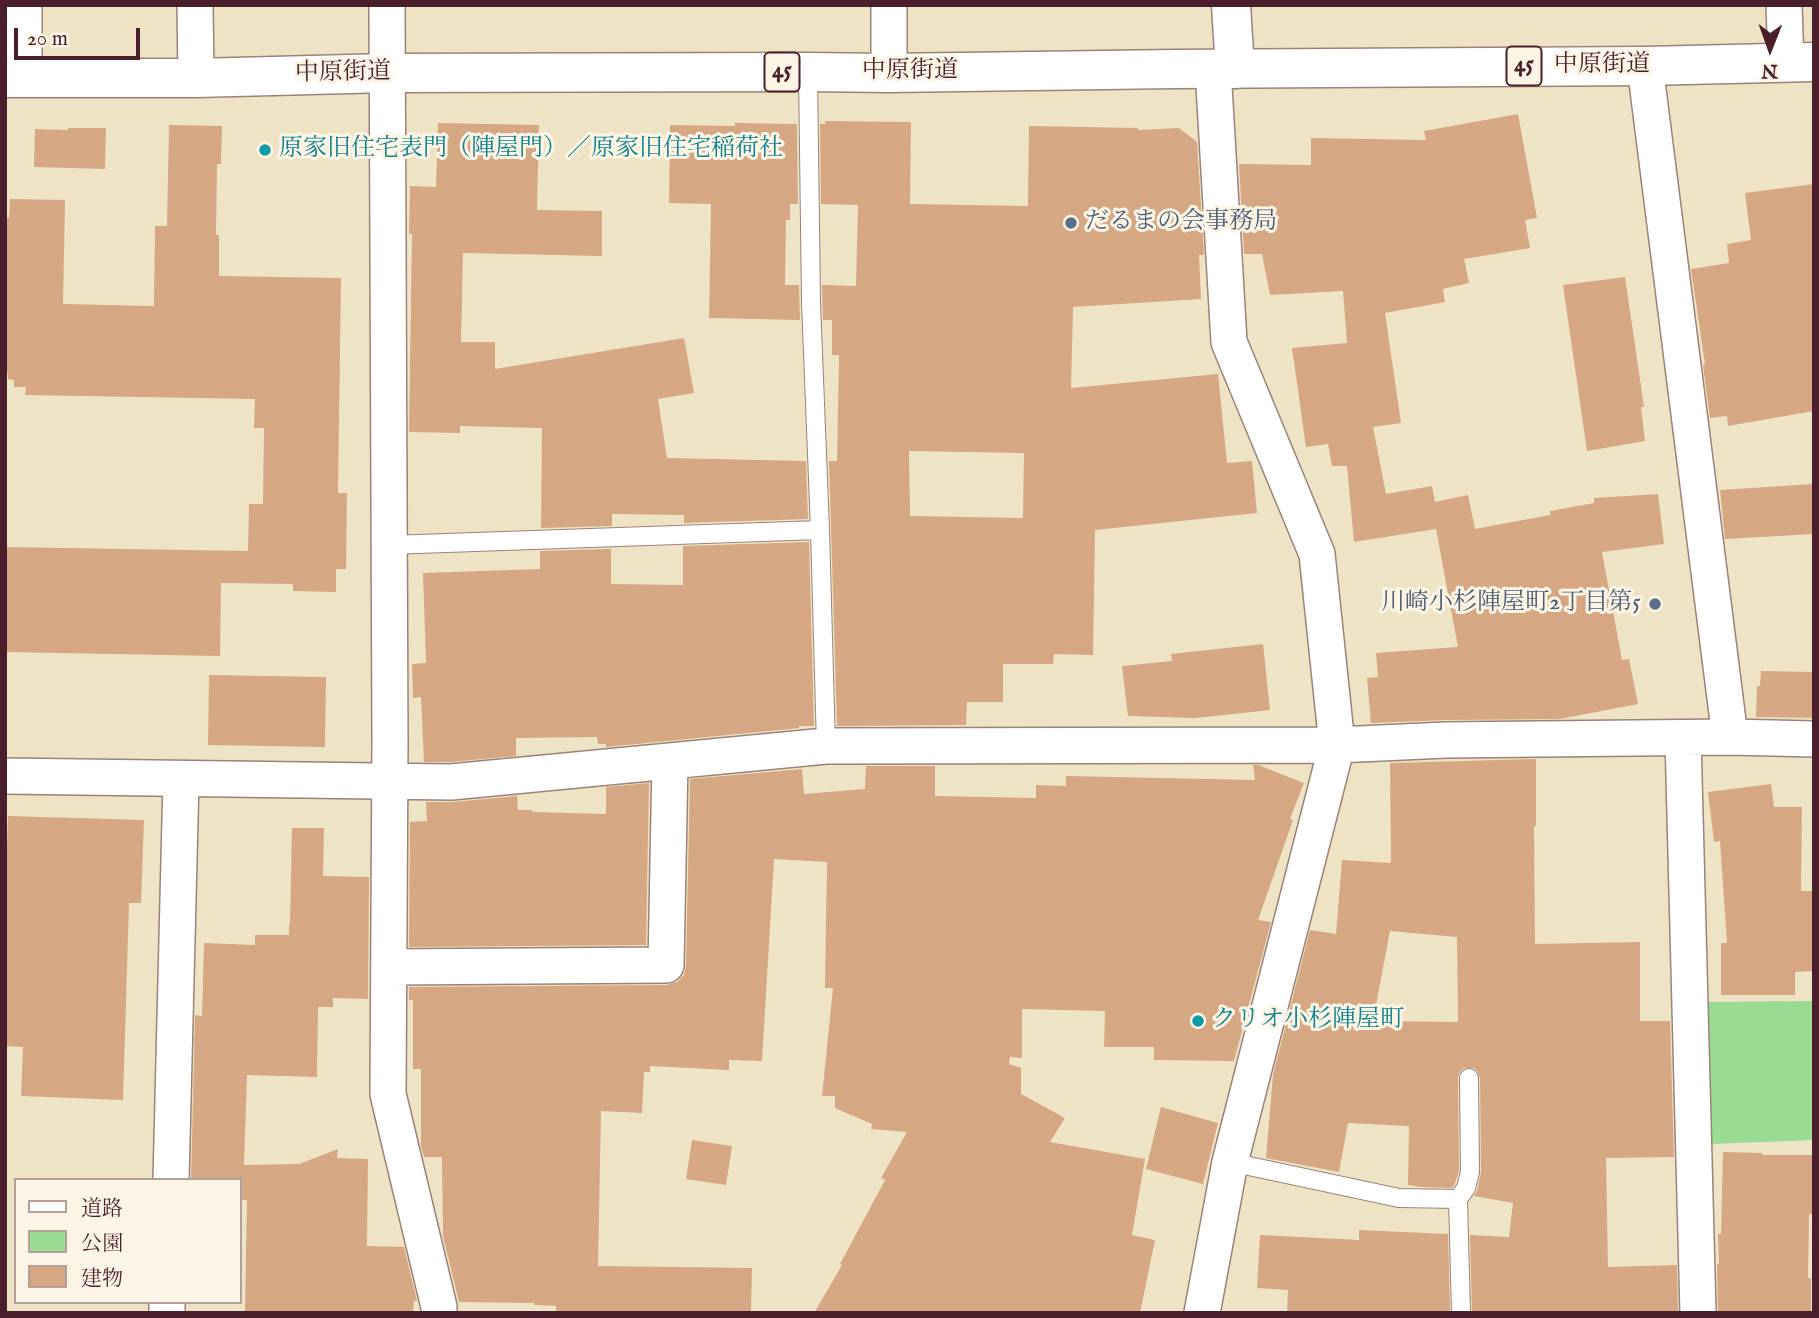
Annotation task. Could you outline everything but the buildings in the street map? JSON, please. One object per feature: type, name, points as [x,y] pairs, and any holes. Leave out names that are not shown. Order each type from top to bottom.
[{"type":"main road","points":[[1224,69],[1231,5]]},
{"type":"main road","name":"中原街道","points":[[14,78],[196,78],[388,73],[889,73],[1645,66],[1800,62]]},
{"type":"street","points":[[14,78],[24,5]]},
{"type":"street","points":[[195,5],[196,78]]},
{"type":"street","points":[[387,5],[390,782],[388,1094],[439,1313]]},
{"type":"street","points":[[889,5],[889,73]]},
{"type":"street","points":[[1784,5],[1800,62]]},
{"type":"street","points":[[1645,66],[1730,737]]},
{"type":"street","points":[[1202,1313],[1230,1162],[1337,745],[1317,554],[1229,342],[1224,69]]},
{"type":"street","points":[[5,776],[451,782],[826,746],[1337,745],[1446,740],[1730,737],[1814,739]]},
{"type":"street","points":[[1683,738],[1698,1313]]},
{"type":"street","points":[[389,967],[666,965],[670,761]]},
{"type":"street","points":[[171,1178],[181,779]]},
{"type":"lane","points":[[808,72],[811,302],[826,746]]},
{"type":"lane","points":[[389,545],[820,530]]},
{"type":"lane","points":[[1461,1313],[1458,1199],[1466,1188],[1470,1172],[1469,1078]]},
{"type":"lane","points":[[1230,1162],[1399,1198],[1458,1199]]},
{"type":"green space","points":[[1814,1001],[1814,1140],[1710,1144],[1707,1002]]},
{"type":"place","name":"原家旧住宅表門（陣屋門）／原家旧住宅稲荷社","points":[[265,150]]},
{"type":"place","name":"だるまの会事務局","points":[[1071,223]]},
{"type":"place","name":"川崎小杉陣屋町2丁目第5","points":[[1655,604]]},
{"type":"place","name":"クリオ小杉陣屋町","points":[[1198,1021]]}]
